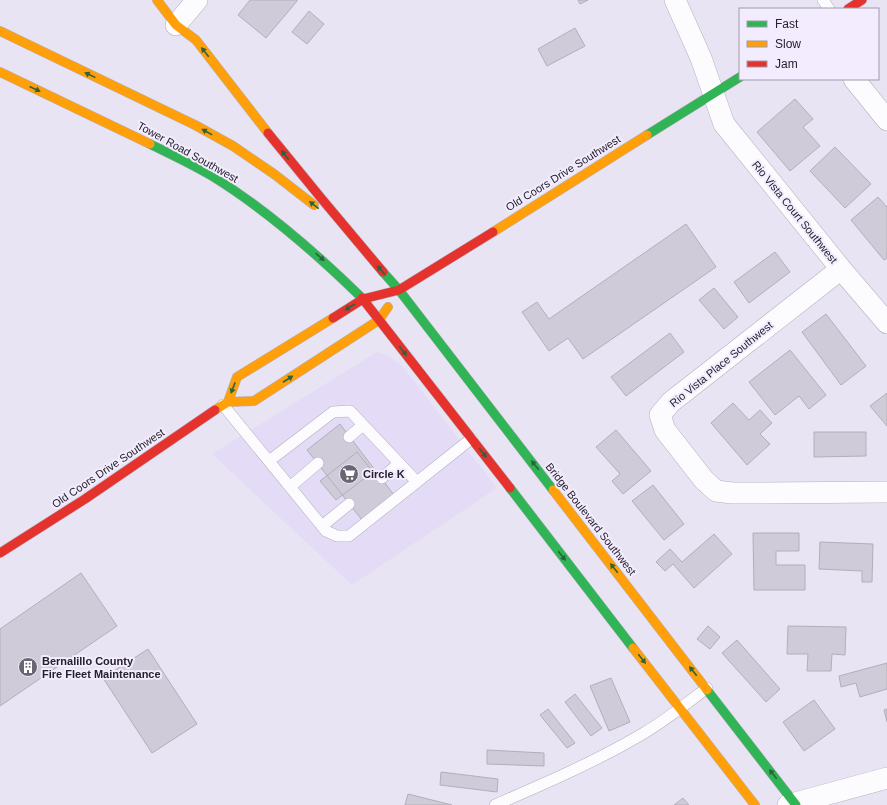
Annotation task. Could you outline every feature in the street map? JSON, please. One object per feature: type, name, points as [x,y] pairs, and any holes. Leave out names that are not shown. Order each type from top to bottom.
[{"type":"main road","points":[[157,0],[176,25],[196,40],[298,172],[363,250]]},
{"type":"main road","points":[[850,8],[862,0]]},
{"type":"main road","points":[[0,31],[195,125],[233,146],[274,174],[322,212],[363,250]]},
{"type":"main road","name":"Tower Road Southwest","points":[[0,72],[138,138],[209,175],[255,204],[314,251],[340,274],[363,299]]},
{"type":"main road","name":"Old Coors Drive Southwest","points":[[226,403],[237,377],[363,299],[399,290],[739,78]]},
{"type":"main road","name":"Bridge Boulevard Southwest","points":[[363,250],[399,290],[706,688],[793,804]]},
{"type":"main road","name":"Old Coors Drive Southwest","points":[[0,553],[86,499],[226,403],[254,401],[379,320],[399,290]]},
{"type":"main road","points":[[363,299],[754,805]]},
{"type":"street","points":[[176,25],[197,0]]},
{"type":"street","name":"Rio Vista Court Southwest","points":[[675,0],[700,58],[724,124],[841,269],[887,323]]},
{"type":"street","points":[[855,80],[887,120]]},
{"type":"street","name":"Rio Vista Place Southwest","points":[[841,269],[671,402],[660,415],[665,430],[704,480],[716,491],[761,494],[887,492]]},
{"type":"street","points":[[793,804],[887,778]]},
{"type":"lane","points":[[226,403],[269,461],[326,531],[337,536],[349,536],[471,439]]},
{"type":"lane","points":[[269,461],[333,412],[350,411],[417,482]]},
{"type":"lane","points":[[349,437],[363,425]]},
{"type":"lane","points":[[290,487],[318,463]]},
{"type":"lane","points":[[382,478],[399,463]]},
{"type":"lane","points":[[322,526],[349,504]]},
{"type":"lane","points":[[495,805],[579,767],[645,733],[680,709],[706,688]]},
{"type":"shaded area","points":[[377,352],[388,355],[402,366],[497,488],[352,585],[212,454]]},
{"type":"building","points":[[250,0],[297,1],[266,38],[238,15]]},
{"type":"building","points":[[578,0],[588,0],[580,4]]},
{"type":"building","points":[[309,11],[324,24],[307,44],[292,32]]},
{"type":"building","points":[[575,28],[585,46],[547,66],[538,49]]},
{"type":"building","points":[[795,99],[813,119],[803,127],[820,146],[790,171],[757,132]]},
{"type":"building","points":[[835,147],[871,184],[845,208],[810,171]]},
{"type":"building","points":[[878,197],[887,207],[887,258],[884,260],[851,220]]},
{"type":"building","points":[[686,224],[716,267],[583,359],[568,338],[549,351],[522,312],[537,302],[549,319]]},
{"type":"building","points":[[775,252],[790,272],[749,303],[734,282]]},
{"type":"building","points":[[714,288],[738,317],[724,329],[699,300]]},
{"type":"building","points":[[826,314],[866,366],[841,385],[802,332]]},
{"type":"building","points":[[670,333],[684,352],[626,396],[611,377]]},
{"type":"building","points":[[790,350],[826,395],[809,409],[799,396],[775,415],[749,382]]},
{"type":"building","points":[[887,393],[887,426],[870,406]]},
{"type":"building","points":[[733,403],[749,420],[760,410],[772,423],[760,434],[770,444],[747,465],[711,423]]},
{"type":"building","points":[[340,424],[394,495],[362,520],[307,450]]},
{"type":"building","points":[[616,430],[651,471],[623,494],[612,481],[620,474],[596,447]]},
{"type":"building","points":[[814,432],[866,432],[866,456],[814,457]]},
{"type":"building","points":[[357,452],[373,472],[336,500],[320,481]]},
{"type":"building","points":[[653,485],[684,524],[664,540],[632,501]]},
{"type":"building","points":[[753,533],[799,533],[799,551],[776,551],[776,565],[805,565],[805,590],[754,590]]},
{"type":"building","points":[[714,534],[732,554],[694,588],[673,564],[665,571],[656,562],[670,549],[682,562]]},
{"type":"building","points":[[820,542],[873,544],[872,582],[862,582],[862,571],[819,569]]},
{"type":"building","name":"Bernalillo County Fire Fleet Maintenance","points":[[81,573],[117,626],[0,706],[0,629]]},
{"type":"building","points":[[708,626],[720,637],[710,649],[697,639]]},
{"type":"building","points":[[788,626],[846,627],[845,655],[832,654],[831,671],[807,671],[808,654],[787,654]]},
{"type":"building","points":[[737,640],[780,689],[766,702],[722,653]]},
{"type":"building","points":[[148,649],[197,724],[152,753],[103,678]]},
{"type":"building","points":[[887,663],[887,689],[860,697],[856,683],[841,687],[839,676]]},
{"type":"building","points":[[611,678],[630,722],[609,731],[590,686]]},
{"type":"building","points":[[575,694],[602,728],[591,736],[565,702]]},
{"type":"building","points":[[814,700],[835,729],[804,751],[783,722]]},
{"type":"building","points":[[548,709],[575,743],[567,748],[540,715]]},
{"type":"building","points":[[887,709],[887,722],[884,710]]},
{"type":"building","points":[[487,750],[544,753],[544,766],[487,764]]},
{"type":"building","points":[[441,772],[498,779],[497,792],[440,785]]},
{"type":"building","points":[[408,794],[452,805],[405,805]]},
{"type":"building","points":[[683,798],[689,805],[674,805]]},
{"type":"traffic: fast","points":[[647,135],[739,78]]},
{"type":"traffic: fast","points":[[150,144],[212,176],[252,203],[309,249],[362,298]]},
{"type":"traffic: fast","points":[[383,272],[399,290],[553,490]]},
{"type":"traffic: fast","points":[[510,488],[633,648]]},
{"type":"traffic: fast","points":[[707,690],[796,805]]},
{"type":"traffic: slow","points":[[157,0],[176,25],[196,40],[268,133]]},
{"type":"traffic: slow","points":[[0,31],[195,125],[233,146],[274,174],[314,205]]},
{"type":"traffic: slow","points":[[0,72],[150,144]]},
{"type":"traffic: slow","points":[[493,232],[647,135]]},
{"type":"traffic: slow","points":[[228,402],[254,401],[379,320],[388,307]]},
{"type":"traffic: slow","points":[[215,410],[228,402],[237,377],[333,318]]},
{"type":"traffic: slow","points":[[553,490],[707,690]]},
{"type":"traffic: slow","points":[[633,648],[755,805]]},
{"type":"traffic: jam","points":[[850,8],[862,0]]},
{"type":"traffic: jam","points":[[268,133],[383,272]]},
{"type":"traffic: jam","points":[[333,318],[363,299],[399,290],[493,232]]},
{"type":"traffic: jam","points":[[362,298],[510,488]]},
{"type":"traffic: jam","points":[[0,553],[85,499],[215,410]]},
{"type":"place","name":"Circle K","points":[[349,474]]},
{"type":"place","name":"Bernalillo County Fire Fleet Maintenance","points":[[28,667]]}]
